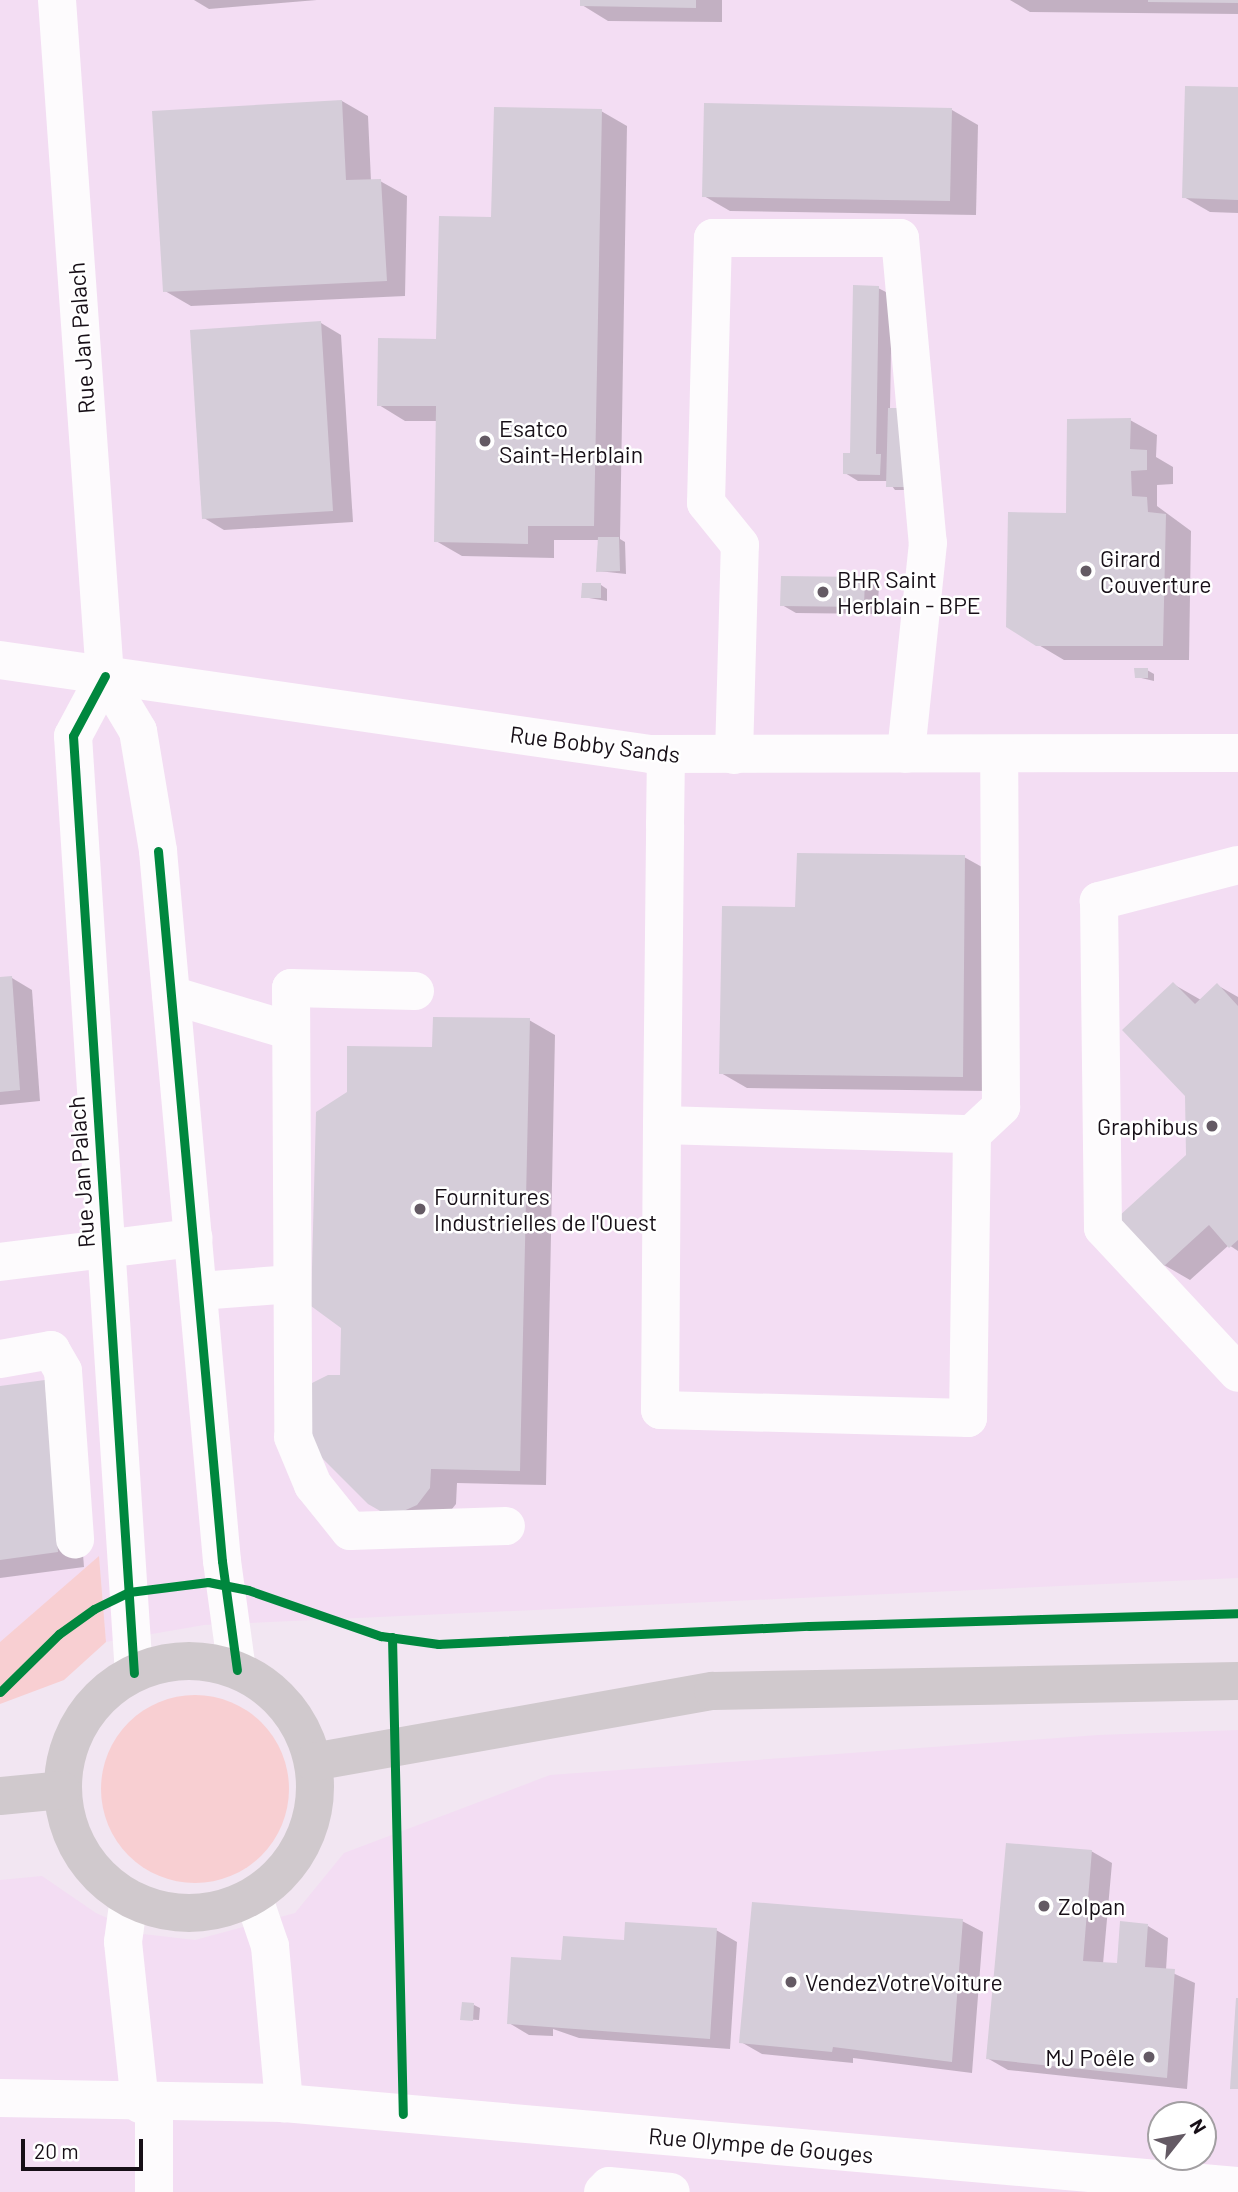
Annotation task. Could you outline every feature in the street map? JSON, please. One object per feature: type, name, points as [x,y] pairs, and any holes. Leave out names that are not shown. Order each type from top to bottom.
[{"type":"main road","points":[[185,1660],[237,1670],[278,1698],[306,1738],[313,1762],[313,1814],[304,1839],[291,1861],[253,1896],[223,1909],[191,1913],[159,1910],[129,1898],[94,1871],[81,1853],[65,1812],[62,1790],[68,1749],[86,1712],[115,1683],[134,1673],[185,1660]]},
{"type":"main road","points":[[313,1762],[713,1691],[1238,1681]]},
{"type":"main road","points":[[0,1796],[62,1790]]},
{"type":"street","name":"Rue Jan Palach","points":[[57,0],[105,676],[138,731],[158,851],[222,1561],[237,1670]]},
{"type":"street","points":[[734,755],[740,545],[706,503],[713,239],[900,238],[928,543],[906,754]]},
{"type":"street","name":"Rue Bobby Sands","points":[[0,660],[666,755],[1238,753]]},
{"type":"street","name":"Rue Jan Palach","points":[[105,676],[73,736],[134,1673]]},
{"type":"street","points":[[662,1125],[972,1134],[1001,1107],[999,754]]},
{"type":"street","points":[[666,755],[660,1410],[968,1418],[972,1134]]},
{"type":"street","points":[[1238,865],[1099,901],[1103,1228],[1238,1373]]},
{"type":"street","points":[[415,991],[291,988],[293,1437],[313,1485],[350,1531],[506,1526]]},
{"type":"street","points":[[172,995],[292,1031]]},
{"type":"street","points":[[0,1262],[105,1246],[194,1238]]},
{"type":"street","points":[[199,1291],[292,1284]]},
{"type":"street","points":[[0,1359],[51,1350],[63,1371],[75,1540]]},
{"type":"street","points":[[253,1896],[270,1946],[284,2103]]},
{"type":"street","points":[[129,1898],[123,1942],[147,2104],[154,2192]]},
{"type":"street","name":"Rue Olympe de Gouges","points":[[0,2098],[147,2104],[284,2103],[1238,2186]]},
{"type":"street","points":[[603,2192],[609,2186],[671,2192]]},
{"type":"shaded area","points":[[0,0],[1238,0],[1238,1578],[204,1625],[106,1642],[99,1557],[0,1642]]},
{"type":"shaded area","points":[[99,1556],[106,1642],[64,1680],[0,1704],[0,1642]]},
{"type":"shaded area","points":[[195,1695],[231,1703],[247,1711],[261,1723],[273,1737],[281,1753],[289,1789],[281,1825],[273,1841],[261,1855],[247,1867],[231,1875],[195,1883],[159,1875],[143,1867],[129,1855],[117,1841],[109,1825],[101,1789],[109,1753],[117,1737],[129,1723],[143,1711],[159,1703]]},
{"type":"shaded area","points":[[1238,1730],[1238,2192],[0,2192],[0,1880],[42,1876],[96,1913],[143,1934],[195,1940],[295,1913],[344,1853],[550,1775],[1098,1735]]},
{"type":"building","points":[[580,0],[696,0],[696,8],[580,6]]},
{"type":"building","points":[[1238,0],[1238,3],[1148,2]]},
{"type":"building","points":[[1185,86],[1238,87],[1238,200],[1182,198]]},
{"type":"building","points":[[342,100],[346,180],[381,179],[387,281],[163,292],[152,111]]},
{"type":"building","points":[[704,103],[952,108],[950,201],[702,197]]},
{"type":"building","points":[[494,107],[602,109],[594,526],[528,526],[528,544],[434,542],[436,406],[377,406],[378,338],[436,339],[439,216],[491,217]]},
{"type":"building","points":[[853,285],[879,286],[876,454],[881,454],[880,475],[843,474],[843,453],[850,453]]},
{"type":"building","points":[[321,321],[333,511],[202,519],[190,330]]},
{"type":"building","points":[[888,408],[906,408],[905,487],[886,487]]},
{"type":"building","name":"Girard Couverture","points":[[1131,418],[1130,449],[1147,450],[1147,470],[1131,471],[1132,496],[1147,497],[1148,512],[1166,514],[1163,646],[1036,646],[1006,627],[1008,512],[1066,513],[1067,419]]},
{"type":"building","points":[[598,537],[619,537],[620,571],[596,572]]},
{"type":"building","name":"BHR Saint Herblain - BPE","points":[[781,576],[865,577],[864,607],[780,606]]},
{"type":"building","points":[[582,583],[601,583],[601,598],[581,598]]},
{"type":"building","points":[[1134,668],[1148,668],[1148,678],[1135,678]]},
{"type":"building","points":[[797,853],[965,855],[963,1077],[719,1074],[722,906],[795,907]]},
{"type":"building","points":[[12,976],[20,1090],[0,1092],[0,977]]},
{"type":"building","name":"Graphibus","points":[[1173,982],[1195,1004],[1217,983],[1238,1006],[1238,1240],[1229,1248],[1209,1225],[1163,1267],[1118,1217],[1186,1155],[1185,1096],[1122,1030]]},
{"type":"building","name":"Fournitures Industrielles de l'Ouest","points":[[433,1017],[530,1018],[520,1471],[431,1469],[430,1488],[417,1505],[399,1513],[382,1512],[368,1504],[309,1445],[300,1389],[328,1375],[340,1375],[341,1328],[311,1306],[316,1112],[347,1092],[347,1046],[432,1047]]},
{"type":"building","points":[[45,1380],[58,1552],[0,1560],[0,1386]]},
{"type":"building","name":"Zolpan","points":[[1006,1843],[1092,1850],[1083,1961],[1117,1963],[1120,1921],[1148,1924],[1145,1967],[1175,1969],[1167,2078],[986,2059]]},
{"type":"building","points":[[752,1902],[963,1919],[952,2062],[833,2047],[832,2052],[739,2043]]},
{"type":"building","points":[[625,1922],[717,1928],[710,2039],[507,2024],[511,1957],[561,1960],[563,1936],[624,1940]]},
{"type":"building","points":[[1236,1998],[1238,2089],[1230,2089]]},
{"type":"building","points":[[462,2002],[474,2003],[473,2021],[460,2020]]},
{"type":"cycle path","points":[[105,676],[73,736],[134,1673]]},
{"type":"cycle path","points":[[158,851],[222,1561],[237,1670]]},
{"type":"cycle path","points":[[0,1692],[59,1634],[94,1609],[129,1592],[208,1582],[248,1590],[381,1636],[438,1644],[809,1626],[1238,1613]]},
{"type":"cycle path","points":[[392,1637],[403,2114]]},
{"type":"place","name":"Esatco Saint-Herblain","points":[[485,441]]},
{"type":"place","name":"Girard Couverture","points":[[1086,571]]},
{"type":"place","name":"BHR Saint Herblain - BPE","points":[[823,592]]},
{"type":"place","name":"Graphibus","points":[[1212,1126]]},
{"type":"place","name":"Fournitures Industrielles de l'Ouest","points":[[420,1209]]},
{"type":"place","name":"Zolpan","points":[[1044,1906]]},
{"type":"place","name":"VendezVotreVoiture","points":[[791,1982]]},
{"type":"place","name":"MJ Poêle","points":[[1149,2057]]}]
